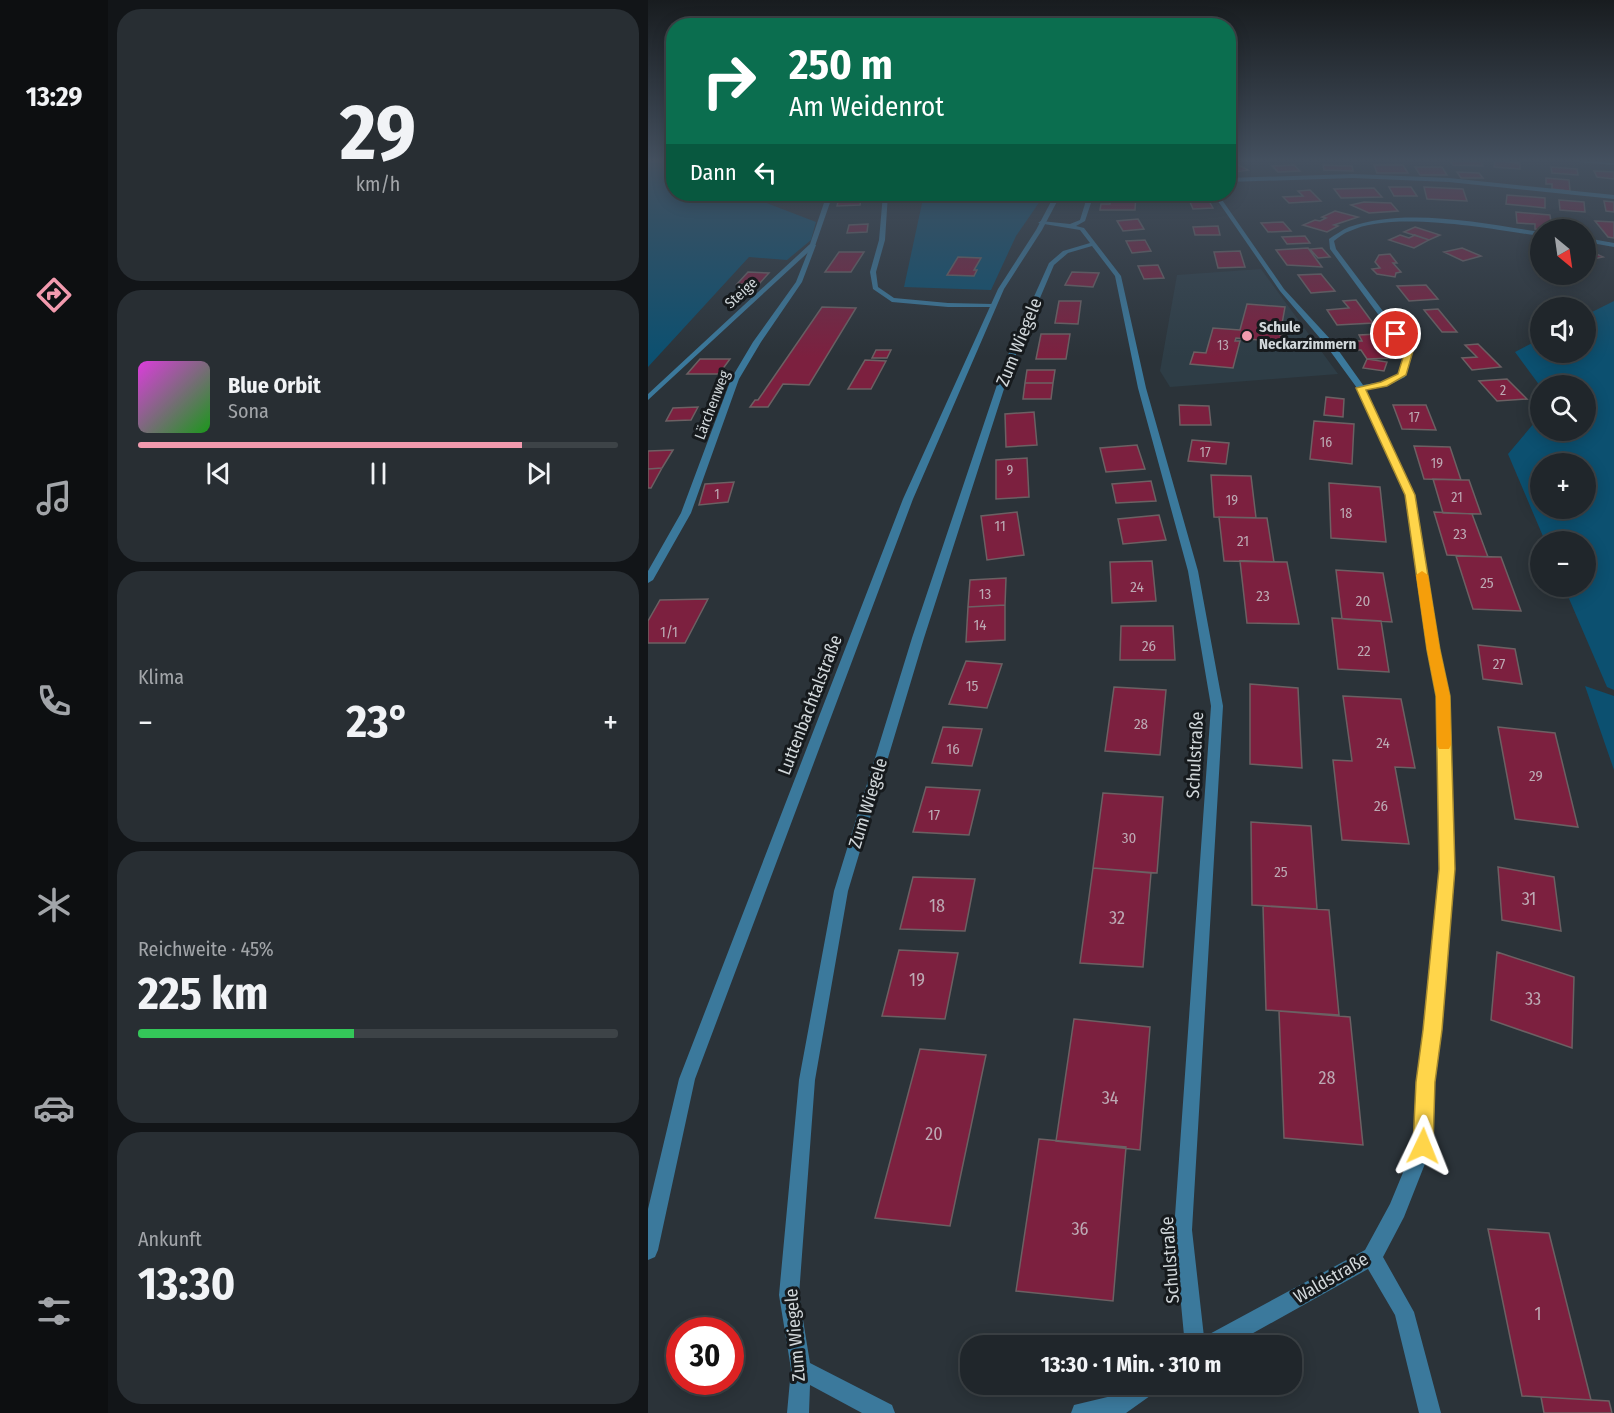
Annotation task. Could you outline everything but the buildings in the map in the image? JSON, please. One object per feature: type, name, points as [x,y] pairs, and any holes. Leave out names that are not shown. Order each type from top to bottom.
[{"type":"street","name":"Steige","points":[[648,398],[813,245],[819,226]]},
{"type":"street","points":[[883,226],[882,240],[873,272],[875,288],[892,300],[993,306]]},
{"type":"street","name":"Luttenbachtalstraße","points":[[648,1250],[687,1079],[908,500],[1001,289],[1040,226]]},
{"type":"street","name":"Schulstraße","points":[[1071,226],[1082,229],[1118,276],[1142,388],[1193,571],[1217,706],[1184,1230],[1194,1335]]},
{"type":"street","name":"Waldstraße","points":[[1229,1335],[1372,1257],[1396,1210],[1423,1146],[1425,1082],[1433,1030],[1447,869],[1443,696],[1433,650],[1410,495],[1361,388],[1328,342],[1282,290],[1238,226]]},
{"type":"street","points":[[1356,226],[1337,234],[1331,240],[1333,249],[1409,351],[1402,375],[1384,384],[1361,388]]},
{"type":"street","points":[[1479,226],[1530,233]]},
{"type":"street","points":[[1596,241],[1613,244]]},
{"type":"street","name":"Zum Wiegele","points":[[798,1413],[801,1369],[789,1295],[807,1080],[842,891],[918,638],[1008,364],[1052,264],[1060,254],[1069,249],[1094,244]]},
{"type":"street","name":"Lärchenweg","points":[[648,580],[686,513],[735,379],[757,342],[799,282],[813,245]]},
{"type":"street","points":[[1372,1257],[1404,1312],[1430,1413]]},
{"type":"street","points":[[801,1369],[884,1413]]},
{"type":"street","points":[[1082,1413],[1125,1408],[1139,1395]]},
{"type":"shaded area","points":[[648,226],[815,226],[811,240],[787,260],[749,257],[648,367]]},
{"type":"shaded area","points":[[917,226],[1023,226],[991,290],[904,287]]},
{"type":"shaded area","points":[[1261,269],[1338,374],[1170,387],[1160,371],[1177,275]]},
{"type":"shaded area","points":[[1614,301],[1614,690],[1607,687],[1568,597],[1596,597],[1596,531],[1541,531],[1536,519],[1596,519],[1596,453],[1530,453],[1530,506],[1508,454],[1530,428],[1530,441],[1596,441],[1596,375],[1532,375],[1515,352],[1530,344],[1530,363],[1596,363],[1596,310]]},
{"type":"shaded area","points":[[1585,686],[1614,696],[1614,770]]},
{"type":"slow traffic","points":[[1422,575],[1433,650],[1443,696],[1444,745]]},
{"type":"place","name":"Schule Neckarzimmern","points":[[1247,336]]},
{"type":"route","points":[[1396,334],[1409,351],[1402,375],[1384,384],[1361,388],[1410,495],[1433,650],[1443,696],[1447,869],[1433,1030],[1425,1082],[1423,1146]]}]
